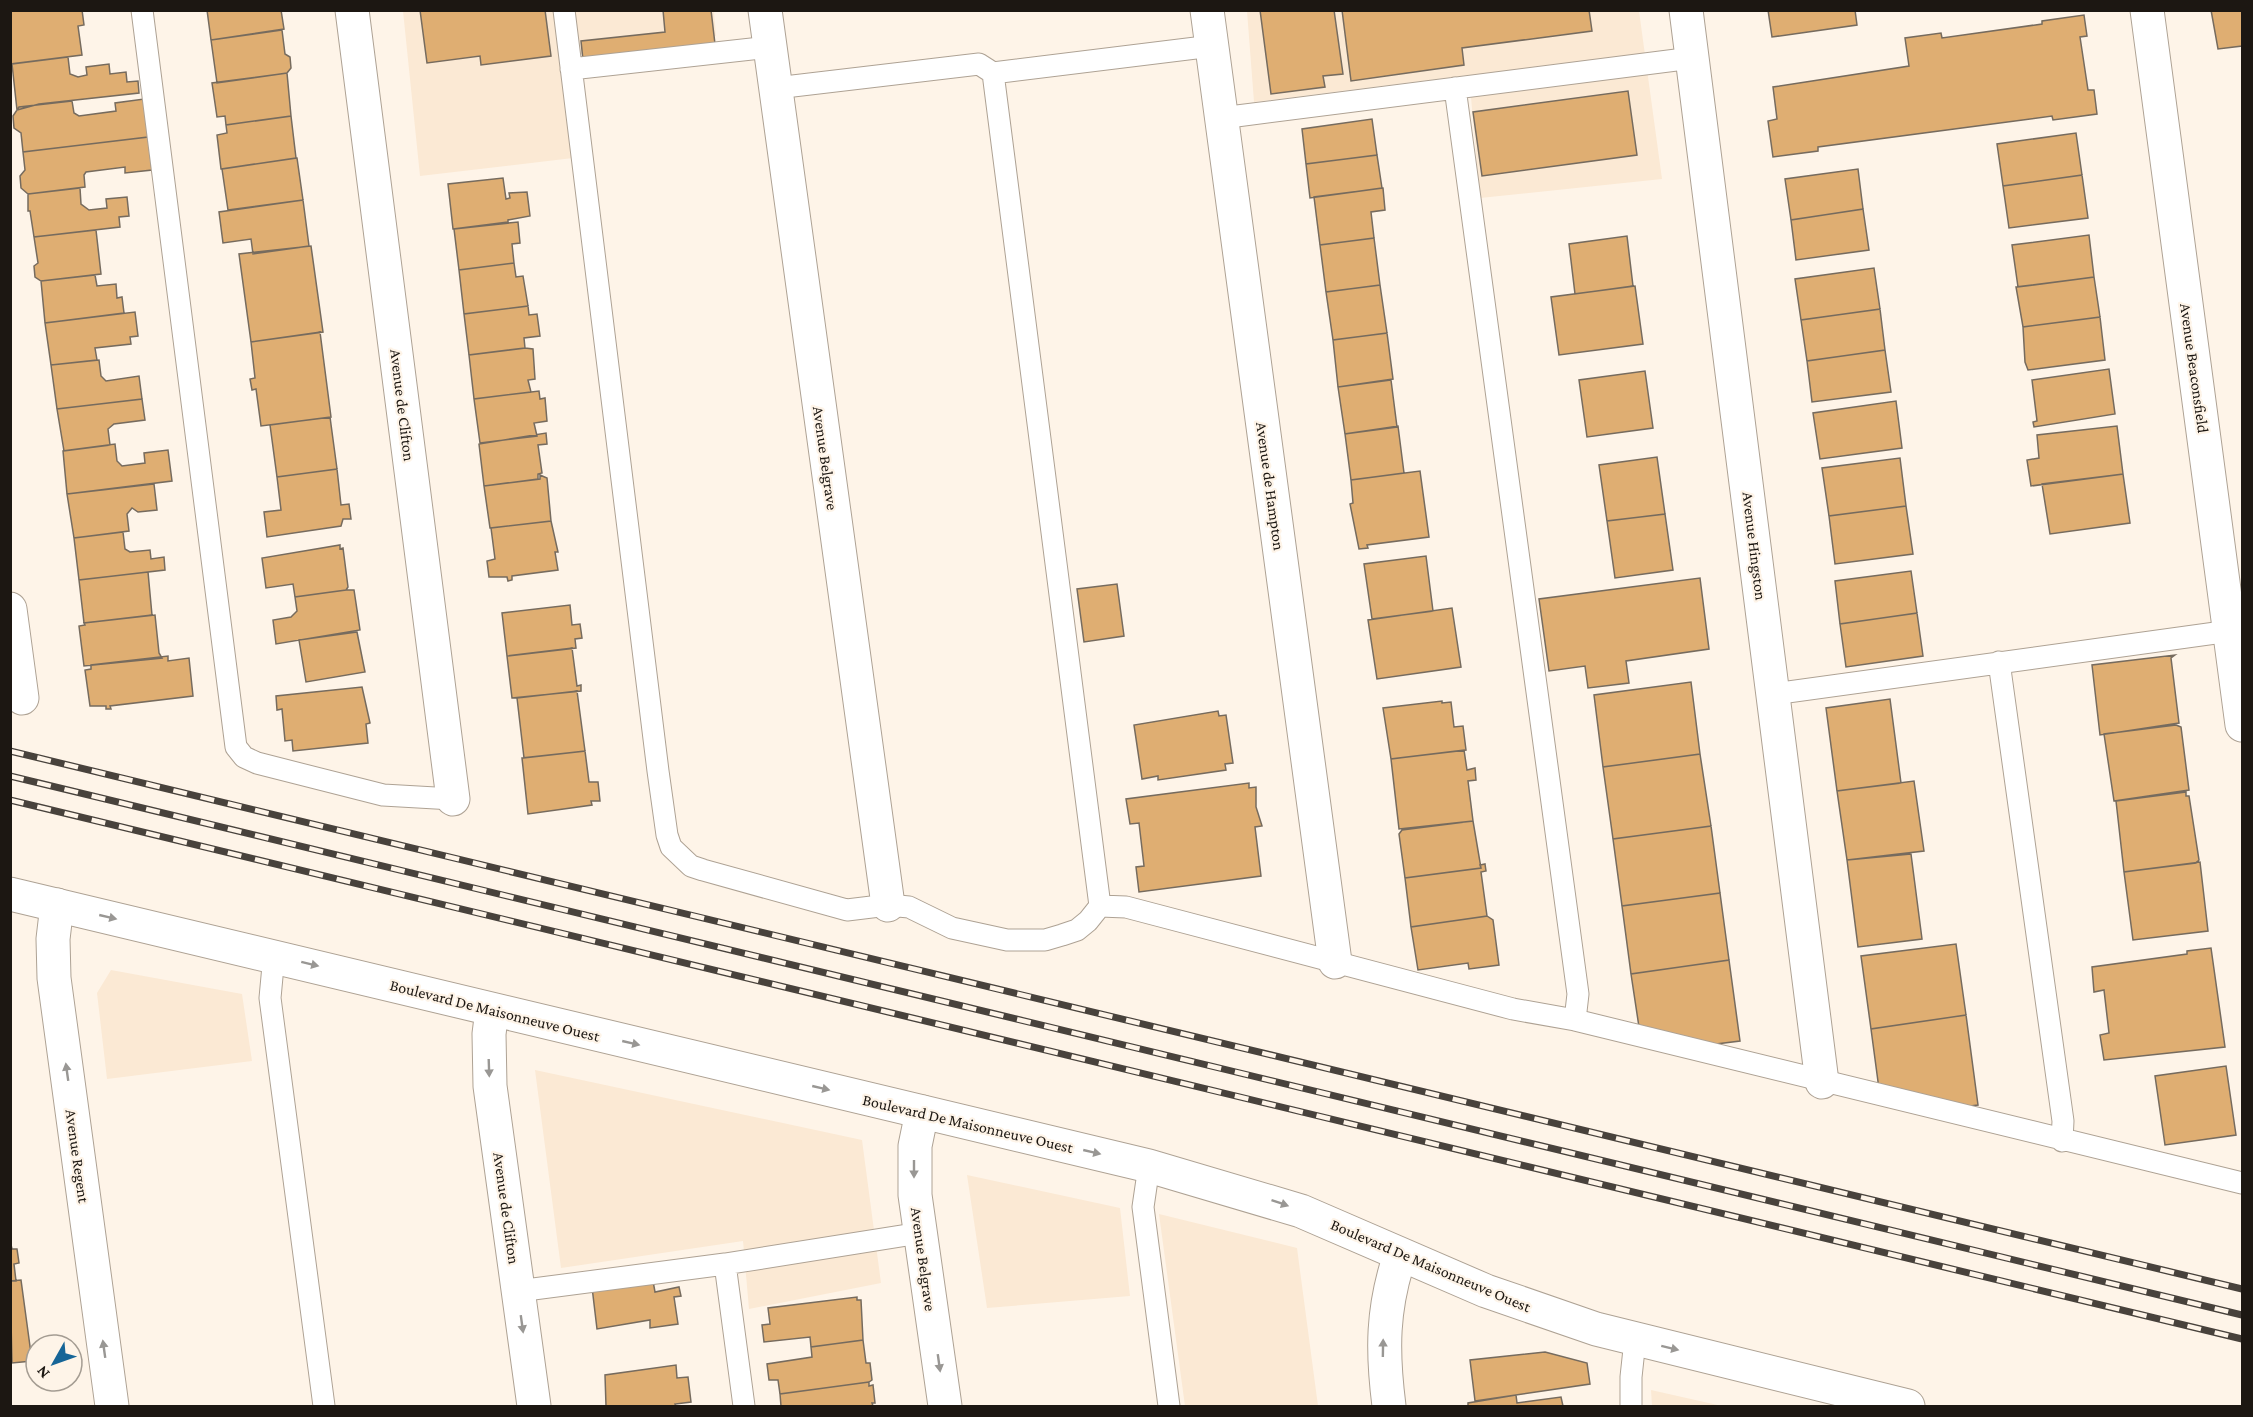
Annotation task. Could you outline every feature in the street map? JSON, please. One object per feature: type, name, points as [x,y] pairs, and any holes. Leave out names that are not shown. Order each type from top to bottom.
[{"type":"street","name":"Avenue de Clifton","points":[[352,10],[453,799]]},
{"type":"street","name":"Avenue Belgrave","points":[[765,10],[888,905]]},
{"type":"street","name":"Avenue de Hampton","points":[[1207,10],[1335,962]]},
{"type":"street","name":"Avenue Hingston","points":[[1686,10],[1822,1082]]},
{"type":"street","name":"Avenue Beaconsfield","points":[[2147,10],[2242,725]]},
{"type":"street","points":[[10,609],[16,698]]},
{"type":"street","name":"Boulevard De Maisonneuve Ouest","points":[[10,894],[274,955],[492,1010],[1149,1166],[1301,1210],[1486,1291],[1635,1340],[1888,1404]]},
{"type":"street","name":"Avenue Regent","points":[[57,905],[53,939],[54,978],[112,1407]]},
{"type":"street","name":"Avenue de Clifton","points":[[492,1010],[490,1086],[534,1407]]},
{"type":"street","name":"Avenue Belgrave","points":[[922,1112],[914,1162],[920,1233],[945,1407]]},
{"type":"street","points":[[1389,1407],[1383,1360],[1384,1327],[1400,1255]]},
{"type":"lane","points":[[142,10],[236,747],[243,757],[257,764],[383,795],[453,799]]},
{"type":"lane","points":[[564,10],[657,771],[671,847],[691,866],[847,910],[888,905],[909,907],[936,922],[979,935],[1026,940],[1045,940],[1077,930],[1100,906],[1126,907],[1513,1010],[1575,1020],[2062,1141],[2242,1183]]},
{"type":"lane","points":[[776,88],[979,64],[993,73],[1212,46]]},
{"type":"lane","points":[[571,69],[770,47]]},
{"type":"lane","points":[[1221,118],[1692,58]]},
{"type":"lane","points":[[993,73],[1100,906]]},
{"type":"lane","points":[[1455,88],[1577,982],[1575,1020]]},
{"type":"lane","points":[[1774,694],[2230,631]]},
{"type":"lane","points":[[1999,662],[2063,1121],[2062,1141]]},
{"type":"lane","points":[[274,955],[270,998],[324,1407]]},
{"type":"lane","points":[[1149,1166],[1143,1207],[1170,1407]]},
{"type":"lane","points":[[518,1291],[725,1264],[920,1233]]},
{"type":"lane","points":[[725,1264],[744,1407]]},
{"type":"lane","points":[[1631,1407],[1630,1377],[1635,1340]]},
{"type":"shaded area","points":[[403,11],[714,11],[716,36],[567,56],[573,158],[420,176]]},
{"type":"shaded area","points":[[1247,11],[1639,11],[1662,179],[1480,198],[1469,75],[1254,102]]},
{"type":"shaded area","points":[[111,970],[242,994],[252,1061],[107,1079],[97,993]]},
{"type":"shaded area","points":[[535,1070],[862,1140],[881,1283],[749,1309],[743,1241],[561,1268]]},
{"type":"shaded area","points":[[967,1175],[1120,1208],[1130,1296],[987,1308]]},
{"type":"shaded area","points":[[1159,1214],[1297,1248],[1318,1406],[1185,1406]]},
{"type":"shaded area","points":[[1651,1390],[1722,1406],[1652,1406]]},
{"type":"building","points":[[10,10],[82,10],[84,25],[78,26],[82,55],[10,64]]},
{"type":"building","points":[[207,10],[281,10],[284,29],[211,40]]},
{"type":"building","points":[[420,10],[545,10],[551,56],[481,65],[480,56],[427,63]]},
{"type":"building","points":[[663,10],[711,10],[715,44],[583,60],[581,41],[665,32]]},
{"type":"building","points":[[1260,10],[1334,10],[1343,74],[1323,76],[1325,87],[1271,94]]},
{"type":"building","points":[[1342,10],[1589,10],[1592,31],[1462,48],[1464,65],[1351,81]]},
{"type":"building","points":[[1768,10],[1855,10],[1857,25],[1772,37]]},
{"type":"building","points":[[2211,10],[2242,10],[2242,46],[2218,49]]},
{"type":"building","points":[[2084,15],[2087,36],[2080,37],[2088,90],[2094,90],[2097,114],[2053,120],[2052,116],[1818,147],[1818,151],[1773,157],[1768,121],[1777,119],[1773,87],[1909,66],[1905,38],[1941,33],[1942,38],[2042,24],[2042,21]]},
{"type":"building","points":[[282,30],[285,54],[290,57],[291,68],[287,73],[217,83],[211,40]]},
{"type":"building","points":[[68,57],[70,74],[78,77],[87,75],[86,67],[109,64],[110,74],[126,72],[127,82],[138,81],[139,93],[39,104],[17,110],[12,64]]},
{"type":"building","points":[[287,73],[291,116],[226,125],[225,116],[217,117],[212,83]]},
{"type":"building","points":[[1628,91],[1637,155],[1482,176],[1473,112]]},
{"type":"building","points":[[144,99],[148,137],[23,152],[21,133],[14,128],[13,116],[19,107],[72,101],[74,113],[79,116],[116,111],[115,103]]},
{"type":"building","points":[[291,116],[296,158],[221,169],[217,135],[227,133],[226,125]]},
{"type":"building","points":[[1372,119],[1377,155],[1306,164],[1302,129]]},
{"type":"building","points":[[2076,133],[2082,175],[2003,186],[1997,144]]},
{"type":"building","points":[[148,137],[152,170],[125,173],[125,167],[86,172],[85,187],[28,194],[21,188],[20,176],[25,170],[23,152]]},
{"type":"building","points":[[1377,155],[1382,188],[1310,198],[1306,164]]},
{"type":"building","points":[[297,158],[303,200],[228,210],[222,169]]},
{"type":"building","points":[[1858,169],[1863,209],[1791,220],[1785,179]]},
{"type":"building","points":[[2082,175],[2088,218],[2009,228],[2003,186]]},
{"type":"building","points":[[503,178],[506,199],[510,198],[509,193],[527,192],[530,216],[508,220],[508,222],[453,229],[448,184]]},
{"type":"building","points":[[80,188],[81,204],[89,210],[107,208],[106,199],[127,197],[129,216],[119,217],[120,227],[34,237],[30,211],[28,211],[28,194]]},
{"type":"building","points":[[1383,188],[1385,210],[1371,212],[1374,238],[1320,245],[1314,197]]},
{"type":"building","points":[[303,200],[309,246],[253,254],[251,239],[223,243],[219,212]]},
{"type":"building","points":[[1863,209],[1869,250],[1796,260],[1791,220]]},
{"type":"building","points":[[518,222],[520,243],[512,244],[514,263],[459,270],[454,229]]},
{"type":"building","points":[[96,230],[101,274],[41,281],[35,277],[34,266],[38,263],[34,237]]},
{"type":"building","points":[[2089,235],[2094,277],[2018,287],[2012,245]]},
{"type":"building","points":[[1627,236],[1633,286],[1575,294],[1569,244]]},
{"type":"building","points":[[1374,238],[1380,285],[1326,292],[1320,245]]},
{"type":"building","points":[[311,246],[323,332],[251,342],[239,254]]},
{"type":"building","points":[[514,263],[516,277],[523,276],[528,306],[464,314],[459,270]]},
{"type":"building","points":[[1874,268],[1880,309],[1801,320],[1795,279]]},
{"type":"building","points":[[95,275],[97,286],[116,284],[117,298],[122,297],[124,313],[45,323],[41,281]]},
{"type":"building","points":[[2094,277],[2100,317],[2023,327],[2016,287]]},
{"type":"building","points":[[1380,285],[1387,333],[1333,340],[1326,292]]},
{"type":"building","points":[[1635,286],[1643,344],[1559,355],[1551,297]]},
{"type":"building","points":[[528,306],[529,315],[537,314],[540,336],[524,338],[525,348],[469,355],[464,314]]},
{"type":"building","points":[[1880,309],[1885,350],[1807,361],[1801,320]]},
{"type":"building","points":[[135,312],[138,336],[130,337],[131,344],[95,348],[97,360],[51,365],[45,323]]},
{"type":"building","points":[[2100,317],[2105,360],[2028,370],[2025,362],[2023,327]]},
{"type":"building","points":[[320,332],[331,417],[261,426],[256,389],[252,390],[250,379],[255,378],[251,342]]},
{"type":"building","points":[[1387,333],[1393,379],[1338,387],[1333,340]]},
{"type":"building","points":[[533,349],[535,379],[528,380],[531,392],[474,399],[469,355]]},
{"type":"building","points":[[1885,350],[1891,392],[1812,402],[1807,361]]},
{"type":"building","points":[[99,360],[101,376],[106,381],[139,376],[142,399],[57,409],[51,365]]},
{"type":"building","points":[[2109,369],[2115,414],[2034,427],[2033,422],[2037,421],[2032,380]]},
{"type":"building","points":[[1645,371],[1653,428],[1587,437],[1579,380]]},
{"type":"building","points":[[1391,380],[1397,427],[1345,434],[1338,387]]},
{"type":"building","points":[[539,391],[540,399],[545,398],[547,421],[534,423],[537,436],[480,443],[474,399]]},
{"type":"building","points":[[142,399],[145,420],[114,424],[108,429],[110,445],[64,451],[57,409]]},
{"type":"building","points":[[1896,401],[1902,448],[1820,459],[1813,413]]},
{"type":"building","points":[[330,417],[337,469],[277,477],[270,425]]},
{"type":"building","points":[[1398,426],[1404,473],[1351,480],[1345,434]]},
{"type":"building","points":[[2117,426],[2123,474],[2031,486],[2027,460],[2039,458],[2037,435]]},
{"type":"building","points":[[546,433],[547,444],[538,445],[542,473],[538,474],[538,479],[484,486],[479,444]]},
{"type":"building","points":[[115,444],[117,461],[122,466],[145,463],[144,453],[168,450],[172,481],[67,494],[63,451]]},
{"type":"building","points":[[1657,457],[1665,514],[1607,521],[1599,465]]},
{"type":"building","points":[[1900,458],[1906,506],[1829,516],[1822,468]]},
{"type":"building","points":[[337,469],[341,505],[349,504],[351,519],[343,519],[341,526],[267,537],[264,512],[281,510],[277,477]]},
{"type":"building","points":[[1420,471],[1429,537],[1367,545],[1368,548],[1359,549],[1350,504],[1353,503],[1351,480]]},
{"type":"building","points":[[2123,474],[2130,523],[2050,534],[2042,484]]},
{"type":"building","points":[[540,475],[547,478],[551,521],[490,528],[484,486],[540,479]]},
{"type":"building","points":[[154,484],[157,510],[138,512],[132,508],[127,514],[129,531],[74,538],[67,494]]},
{"type":"building","points":[[1906,506],[1913,554],[1835,564],[1829,516]]},
{"type":"building","points":[[1665,514],[1673,570],[1615,578],[1607,521]]},
{"type":"building","points":[[551,521],[558,552],[555,552],[558,570],[512,576],[512,580],[508,581],[507,577],[489,577],[487,561],[495,559],[491,528]]},
{"type":"building","points":[[123,532],[125,549],[130,552],[150,550],[151,559],[164,557],[165,570],[79,580],[74,538]]},
{"type":"building","points":[[340,545],[340,549],[343,548],[348,587],[346,590],[295,597],[293,584],[266,588],[262,558]]},
{"type":"building","points":[[1426,556],[1433,611],[1372,619],[1364,564]]},
{"type":"building","points":[[1911,571],[1917,613],[1840,624],[1835,581]]},
{"type":"building","points":[[148,572],[152,615],[84,623],[79,580]]},
{"type":"building","points":[[1700,578],[1709,649],[1626,661],[1629,683],[1588,688],[1585,666],[1549,671],[1539,599]]},
{"type":"building","points":[[1117,584],[1124,636],[1084,642],[1077,589]]},
{"type":"building","points":[[354,590],[360,630],[276,644],[273,620],[291,617],[297,611],[295,597]]},
{"type":"building","points":[[570,605],[572,625],[580,624],[582,638],[575,639],[576,648],[507,656],[502,613]]},
{"type":"building","points":[[1452,608],[1461,667],[1377,679],[1368,620]]},
{"type":"building","points":[[1917,613],[1923,656],[1846,667],[1840,624]]},
{"type":"building","points":[[155,615],[159,653],[162,658],[84,666],[79,626],[85,625],[84,623]]},
{"type":"building","points":[[357,632],[365,672],[306,682],[299,640]]},
{"type":"building","points":[[572,648],[577,686],[581,685],[581,691],[512,698],[507,656]]},
{"type":"building","points":[[2175,655],[2171,658],[2179,723],[2100,735],[2092,665]]},
{"type":"building","points":[[168,656],[168,661],[189,658],[193,696],[110,706],[111,709],[106,709],[106,706],[90,706],[85,670],[91,669],[91,665]]},
{"type":"building","points":[[1691,682],[1700,754],[1603,767],[1594,695]]},
{"type":"building","points":[[362,687],[370,723],[366,724],[368,743],[293,751],[292,740],[285,741],[282,709],[277,710],[276,696]]},
{"type":"building","points":[[577,691],[585,751],[524,758],[517,698]]},
{"type":"building","points":[[1890,699],[1901,783],[1837,791],[1826,708]]},
{"type":"building","points":[[1442,701],[1442,703],[1451,702],[1454,727],[1463,726],[1466,750],[1391,759],[1383,708]]},
{"type":"building","points":[[1218,711],[1219,716],[1226,715],[1233,763],[1225,764],[1226,770],[1158,780],[1158,776],[1142,779],[1134,725]]},
{"type":"building","points":[[2176,725],[2181,727],[2189,790],[2114,801],[2104,734]]},
{"type":"building","points":[[1464,750],[1467,770],[1475,768],[1476,780],[1468,781],[1473,821],[1399,829],[1391,759]]},
{"type":"building","points":[[585,751],[589,782],[598,782],[600,801],[591,801],[592,805],[528,814],[522,758]]},
{"type":"building","points":[[1700,754],[1711,826],[1613,839],[1603,767]]},
{"type":"building","points":[[1914,781],[1924,851],[1847,860],[1837,791]]},
{"type":"building","points":[[1249,783],[1249,788],[1256,787],[1256,807],[1262,826],[1255,827],[1261,876],[1139,892],[1136,867],[1144,866],[1139,823],[1130,824],[1126,799]]},
{"type":"building","points":[[2186,792],[2186,796],[2189,796],[2199,860],[2196,863],[2124,872],[2116,801]]},
{"type":"building","points":[[1473,821],[1481,868],[1405,878],[1399,834],[1402,830]]},
{"type":"building","points":[[1711,826],[1720,893],[1622,906],[1613,839]]},
{"type":"building","points":[[1911,854],[1922,939],[1858,947],[1847,860]]},
{"type":"building","points":[[2200,862],[2208,931],[2133,940],[2124,872]]},
{"type":"building","points":[[1485,864],[1486,871],[1481,872],[1487,916],[1411,927],[1405,878],[1481,868],[1480,865]]},
{"type":"building","points":[[1720,893],[1729,960],[1631,974],[1622,906]]},
{"type":"building","points":[[1487,916],[1493,920],[1499,965],[1469,969],[1468,963],[1418,970],[1411,927]]},
{"type":"building","points":[[1956,944],[1966,1015],[1871,1029],[1861,956]]},
{"type":"building","points":[[2211,948],[2225,1047],[2104,1060],[2100,1035],[2109,1033],[2104,990],[2094,992],[2092,967],[2187,954],[2187,951]]},
{"type":"building","points":[[1729,960],[1740,1041],[1708,1045],[1639,1027],[1631,974]]},
{"type":"building","points":[[1966,1015],[1978,1105],[1955,1108],[1879,1089],[1871,1029]]},
{"type":"building","points":[[2226,1066],[2236,1135],[2165,1145],[2155,1076]]},
{"type":"building","points":[[10,1241],[12,1249],[17,1249],[19,1263],[14,1264],[16,1281],[10,1281]]},
{"type":"building","points":[[21,1280],[28,1333],[24,1333],[24,1362],[12,1363],[10,1281]]},
{"type":"building","points":[[653,1281],[655,1292],[679,1287],[681,1296],[674,1297],[678,1324],[650,1328],[650,1320],[597,1329],[592,1287]]},
{"type":"building","points":[[857,1297],[857,1300],[861,1300],[863,1340],[811,1347],[810,1337],[764,1342],[762,1325],[770,1324],[768,1308]]},
{"type":"building","points":[[863,1340],[866,1363],[870,1363],[872,1380],[869,1382],[780,1394],[778,1380],[769,1380],[767,1364],[812,1357],[811,1347]]},
{"type":"building","points":[[1545,1352],[1587,1363],[1590,1384],[1475,1401],[1470,1360]]},
{"type":"building","points":[[676,1365],[677,1378],[688,1377],[691,1402],[675,1404],[676,1406],[606,1406],[605,1375]]},
{"type":"building","points":[[869,1382],[869,1386],[873,1385],[875,1403],[872,1403],[873,1406],[781,1406],[780,1394]]},
{"type":"building","points":[[1516,1395],[1517,1403],[1561,1397],[1563,1406],[1468,1406],[1468,1403]]},
{"type":"railway","points":[[10,751],[2242,1289]]},
{"type":"railway","points":[[10,776],[2242,1315]]},
{"type":"railway","points":[[10,800],[2242,1339]]}]
